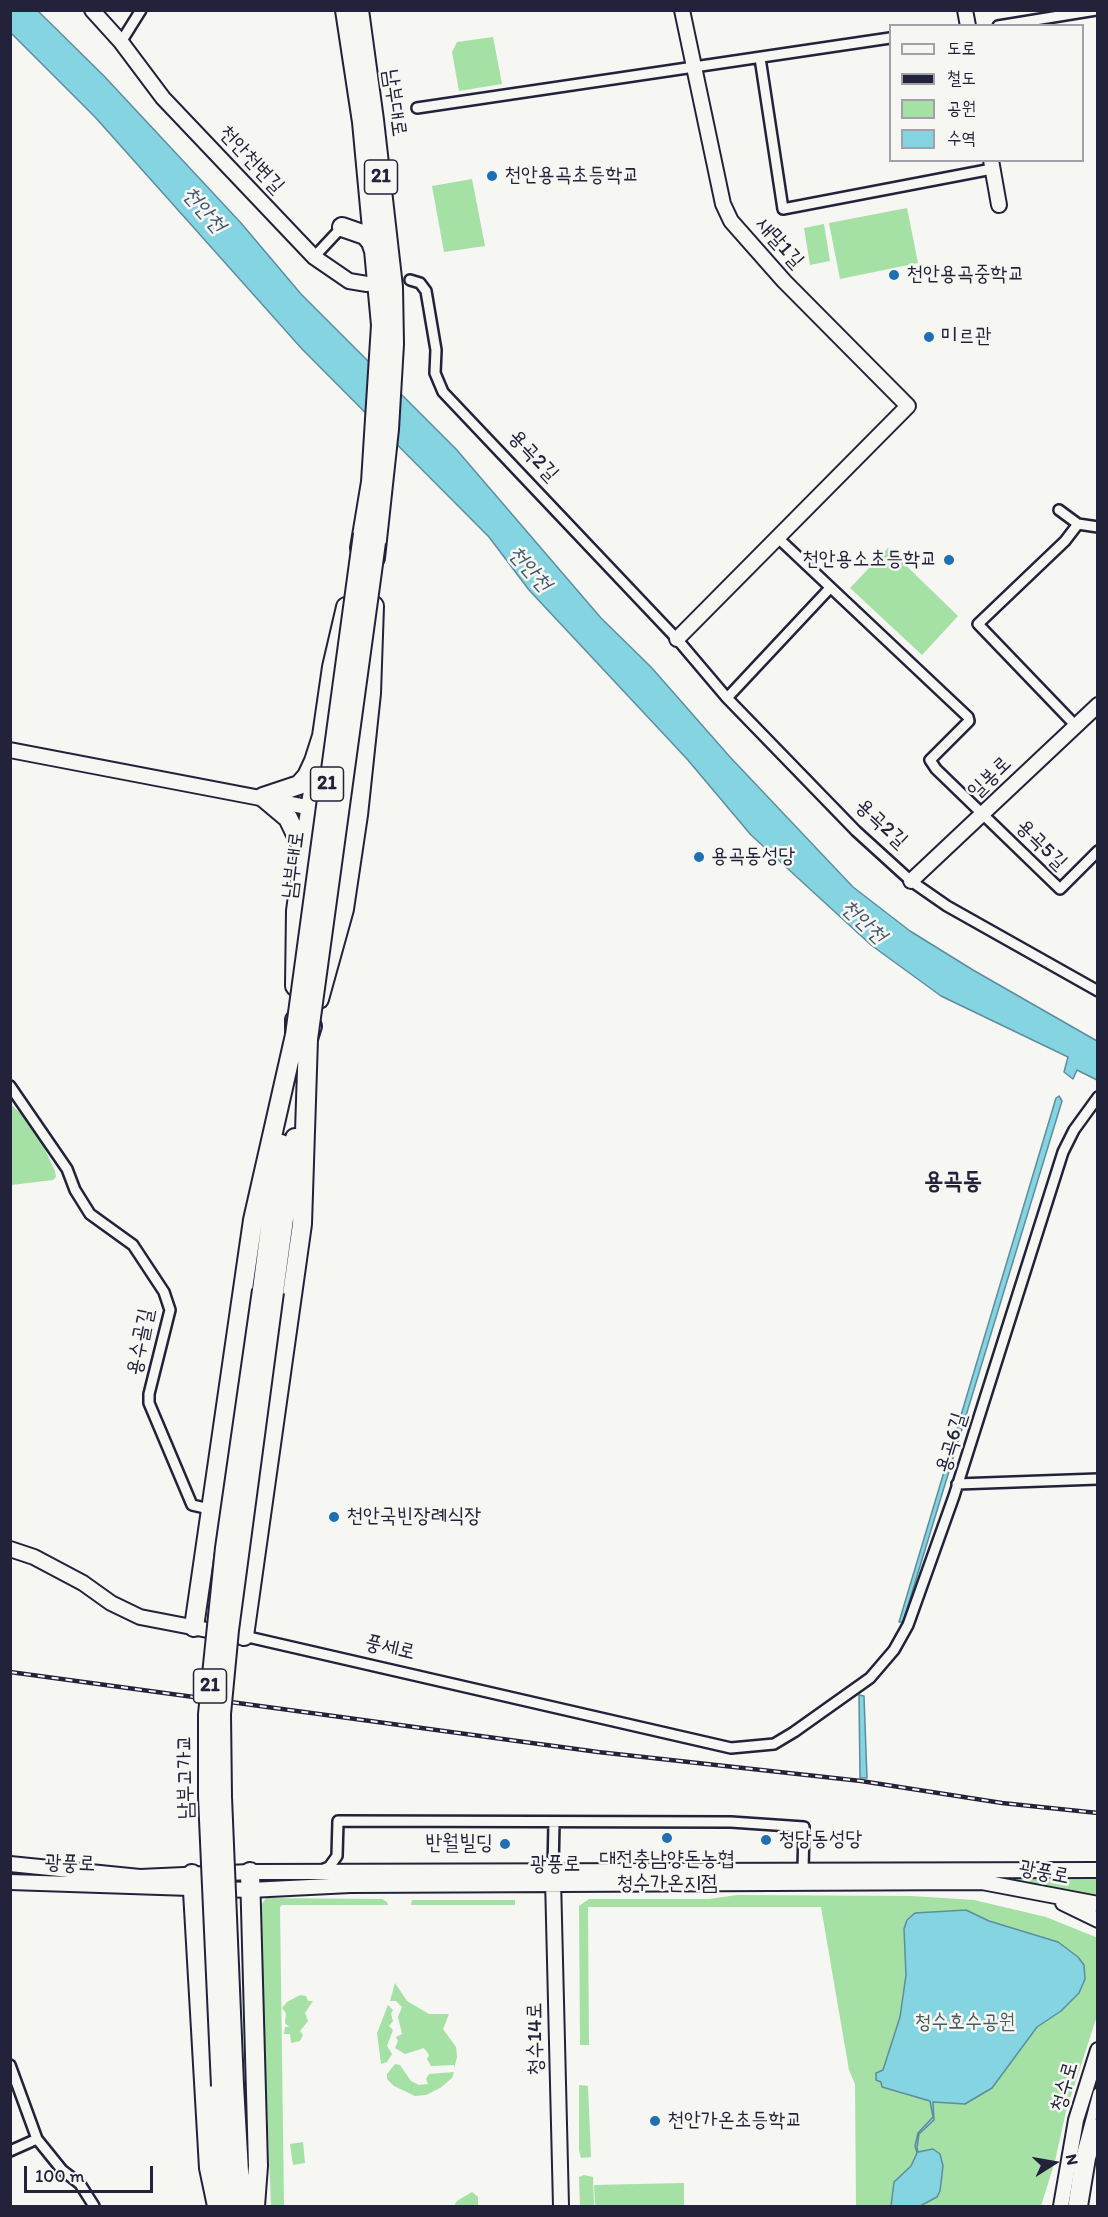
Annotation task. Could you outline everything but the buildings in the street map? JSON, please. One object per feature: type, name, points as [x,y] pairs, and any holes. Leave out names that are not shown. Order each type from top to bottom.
[{"type":"highway","name":"남부대로","points":[[268,1291],[369,538],[381,325],[370,197],[345,10]]},
{"type":"highway","name":"남부대로","points":[[358,10],[374,120],[393,287],[394,344],[384,481],[369,538]]},
{"type":"highway","points":[[342,227],[363,212],[370,197]]},
{"type":"highway","points":[[342,227],[365,235],[372,242],[376,258]]},
{"type":"highway","points":[[244,1636],[302,1224],[302,1037],[296,911],[332,667],[369,538]]},
{"type":"highway","points":[[194,1627],[253,1220],[302,1037],[344,909],[358,815],[371,693],[369,538]]},
{"type":"highway","points":[[263,796],[298,785],[307,776],[322,736]]},
{"type":"highway","points":[[263,796],[288,818],[304,851]]},
{"type":"highway","name":"남부고가교","points":[[228,2086],[208,1797],[208,1714],[225,1548],[268,1291]]},
{"type":"highway","points":[[250,1881],[258,2166],[255,2206]]},
{"type":"highway","points":[[192,1882],[209,2168],[216,2206]]},
{"type":"highway","name":"21","points":[[228,2086],[228,2206]]},
{"type":"highway","name":"21","points":[[228,2086],[241,2206]]},
{"type":"street","name":"천안천변길","points":[[92,10],[121,42],[164,98],[314,258],[349,281],[368,284]]},
{"type":"street","points":[[121,42],[141,10]]},
{"type":"street","name":"새말1길","points":[[682,10],[723,204],[731,221],[784,281],[908,406],[777,537]]},
{"type":"street","points":[[1010,24],[1096,10]]},
{"type":"street","points":[[417,108],[889,38]]},
{"type":"street","name":"새말1길","points":[[760,57],[783,209],[992,165],[999,205]]},
{"type":"street","points":[[314,258],[342,227]]},
{"type":"street","name":"용곡2길","points":[[410,280],[420,283],[426,291],[436,350],[435,373],[443,392],[676,639],[727,698],[856,831],[911,881],[947,906],[1098,991]]},
{"type":"street","points":[[1059,510],[1078,524],[1098,527]]},
{"type":"street","points":[[1076,726],[978,624],[1015,586],[1065,541],[1078,524]]},
{"type":"street","points":[[676,639],[777,537],[968,717],[969,721],[930,760],[936,769],[984,813]]},
{"type":"street","points":[[727,698],[830,588]]},
{"type":"street","name":"일봉로","points":[[911,881],[1098,705]]},
{"type":"street","points":[[10,750],[263,796],[310,808],[358,815]]},
{"type":"street","name":"용곡5길","points":[[984,813],[1060,889],[1098,851]]},
{"type":"street","name":"용수골길","points":[[11,1090],[68,1169],[75,1190],[90,1214],[133,1245],[164,1292],[170,1310],[149,1394],[149,1403],[192,1505],[260,1519]]},
{"type":"street","name":"용곡6길","points":[[774,1744],[842,1700],[870,1678],[894,1650],[908,1625],[957,1484],[1063,1152],[1074,1130],[1095,1100]]},
{"type":"street","points":[[957,1484],[1098,1479]]},
{"type":"street","name":"풍세로","points":[[10,1549],[34,1557],[73,1578],[111,1603],[140,1617],[244,1636],[731,1748],[774,1744]]},
{"type":"street","points":[[315,1873],[329,1867],[337,1856],[338,1821],[731,1822],[804,1827],[803,1870]]},
{"type":"street","points":[[553,1871],[554,1822]]},
{"type":"street","points":[[337,1856],[354,1873]]},
{"type":"street","name":"광풍로","points":[[10,1864],[192,1882]]},
{"type":"street","name":"광풍로","points":[[250,1881],[315,1873],[1098,1870]]},
{"type":"street","name":"청수14로","points":[[553,1871],[561,2206]]},
{"type":"street","name":"광풍로","points":[[10,1882],[250,1881],[350,1885],[554,1886],[982,1882],[1098,1904]]},
{"type":"street","points":[[1051,1896],[1098,1920]]},
{"type":"street","name":"청수로","points":[[1060,2206],[1076,2120],[1098,2050]]},
{"type":"street","points":[[10,2065],[38,2139],[62,2170],[80,2184],[94,2206]]},
{"type":"street","points":[[1067,2206],[1082,2122],[1098,2072]]},
{"type":"street","points":[[1073,2206],[1080,2160],[1098,2093]]},
{"type":"street","name":"청수로","points":[[1080,2206],[1088,2158],[1098,2126]]},
{"type":"street","points":[[10,2151],[38,2139]]},
{"type":"green space","points":[[493,37],[502,84],[459,91],[452,52],[457,42]]},
{"type":"green space","points":[[472,179],[485,246],[444,252],[432,186]]},
{"type":"green space","points":[[907,208],[918,263],[840,279],[829,223]]},
{"type":"green space","points":[[824,224],[830,261],[810,265],[804,228]]},
{"type":"green space","points":[[888,548],[958,616],[922,655],[850,588]]},
{"type":"green space","points":[[10,1104],[25,1117],[39,1137],[55,1171],[56,1177],[53,1180],[11,1185]]},
{"type":"green space","points":[[987,1876],[1097,1878],[1097,1899]]},
{"type":"green space","name":"청수호수공원","points":[[737,1895],[911,1896],[974,1900],[1046,1917],[1098,1938],[1097,2016],[1066,2111],[1055,2161],[1041,2206],[856,2206],[855,2084],[849,2070],[821,1907],[588,1907],[589,2045],[580,2045],[579,1906],[589,1899],[709,1899]]},
{"type":"green space","points":[[266,1898],[382,1899],[388,1905],[282,1905],[280,1907],[284,2206],[271,2206],[259,1908]]},
{"type":"green space","points":[[412,1900],[515,1900],[515,1905],[411,1905]]},
{"type":"green space","points":[[395,1983],[407,2001],[429,2014],[449,2014],[443,2029],[456,2047],[457,2057],[454,2069],[454,2065],[431,2066],[427,2059],[429,2055],[424,2048],[405,2054],[395,2048],[398,2041],[396,2037],[402,2034],[398,2017],[402,2007],[396,2001],[390,2001]]},
{"type":"green space","points":[[300,1995],[306,1996],[308,2001],[313,2001],[305,2013],[308,2021],[300,2031],[303,2035],[300,2041],[291,2043],[290,2034],[284,2034],[285,2027],[289,2027],[285,2023],[286,2013],[282,2008],[287,2002]]},
{"type":"green space","points":[[388,2005],[393,2010],[391,2014],[393,2021],[389,2026],[393,2030],[387,2046],[392,2054],[387,2062],[381,2064],[377,2033]]},
{"type":"green space","points":[[395,2064],[400,2065],[411,2081],[419,2085],[428,2084],[426,2079],[429,2074],[454,2072],[452,2078],[440,2088],[426,2095],[415,2096],[394,2086],[387,2079],[387,2074]]},
{"type":"green space","points":[[579,2085],[588,2086],[591,2157],[581,2158],[579,2150]]},
{"type":"green space","points":[[303,2142],[305,2163],[293,2165],[290,2144]]},
{"type":"green space","points":[[584,2175],[593,2177],[594,2206],[580,2206],[579,2177]]},
{"type":"green space","points":[[684,2183],[684,2206],[595,2206],[594,2185]]},
{"type":"green space","points":[[472,2192],[478,2197],[478,2206],[454,2206],[457,2201]]},
{"type":"water","name":"천안천","points":[[10,11],[38,11],[104,76],[241,223],[301,294],[456,449],[601,618],[651,667],[730,757],[853,887],[910,931],[1097,1041],[1097,1080],[1077,1070],[1073,1079],[1064,1072],[1068,1057],[941,996],[871,945],[751,835],[687,759],[529,590],[489,537],[302,349],[95,117],[11,33]]},
{"type":"water","points":[[1059,1096],[1062,1101],[903,1622],[899,1622],[1056,1098]]},
{"type":"water","points":[[859,1695],[864,1696],[867,1778],[860,1778]]},
{"type":"water","points":[[966,1910],[989,1921],[1058,1942],[1078,1957],[1084,1965],[1085,1979],[1079,1993],[1061,2011],[1037,2027],[992,2088],[965,2104],[933,2102],[934,2120],[919,2134],[917,2148],[918,2152],[933,2149],[940,2154],[943,2166],[940,2191],[937,2197],[920,2206],[891,2206],[894,2182],[911,2166],[917,2153],[915,2146],[918,2133],[933,2117],[930,2101],[882,2087],[881,2082],[876,2080],[876,2073],[883,2070],[900,2017],[906,1975],[904,1929],[907,1920],[915,1913]]},
{"type":"railway","points":[[10,1672],[598,1752],[861,1781],[1002,1803],[1098,1813]]},
{"type":"place","name":"천안용곡초등학교","points":[[492,176]]},
{"type":"place","name":"천안용곡중학교","points":[[894,275]]},
{"type":"place","name":"미르관","points":[[929,337]]},
{"type":"place","name":"천안용소초등학교","points":[[949,560]]},
{"type":"place","name":"용곡동성당","points":[[699,857]]},
{"type":"place","name":"천안국빈장례식장","points":[[334,1517]]},
{"type":"place","name":"대전충남양돈농협 청수가온지점","points":[[667,1838]]},
{"type":"place","name":"청당동성당","points":[[766,1840]]},
{"type":"place","name":"반월빌딩","points":[[505,1844]]},
{"type":"place","name":"천안가온초등학교","points":[[655,2121]]},
{"type":"district","name":"용곡동","points":[[953,1182]]}]
